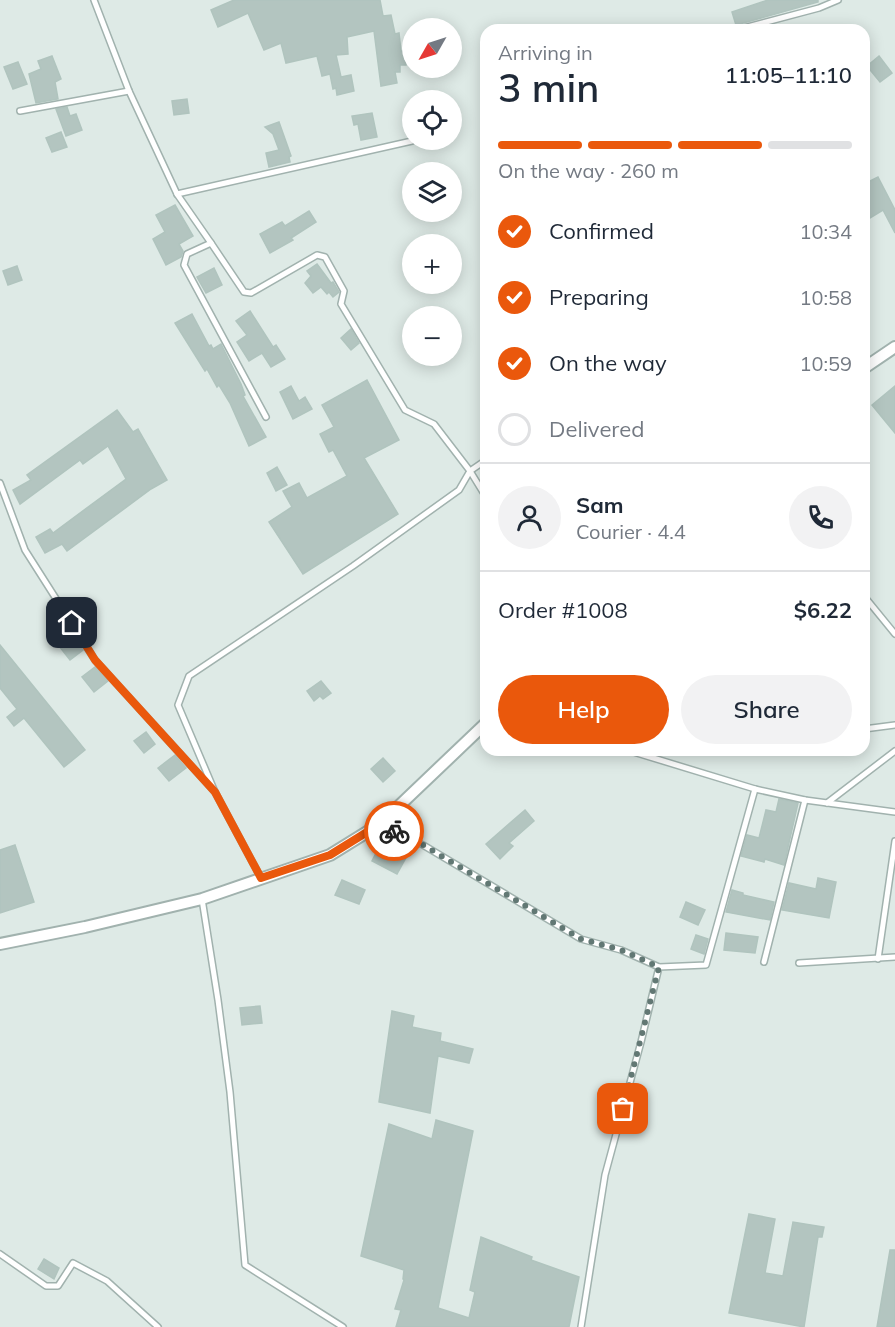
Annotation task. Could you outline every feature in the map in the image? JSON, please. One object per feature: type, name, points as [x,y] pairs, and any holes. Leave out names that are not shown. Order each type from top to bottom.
[{"type":"street","points":[[870,364],[895,347]]},
{"type":"street","points":[[0,944],[85,927],[202,899],[330,855],[380,824],[480,729]]},
{"type":"lane","points":[[94,0],[129,91],[177,194],[244,292],[251,293],[317,255],[325,257],[344,291],[341,304],[405,410],[434,424],[480,487]]},
{"type":"lane","points":[[759,24],[819,8],[838,0]]},
{"type":"lane","points":[[20,111],[129,91]]},
{"type":"lane","points":[[177,194],[402,143]]},
{"type":"lane","points":[[211,243],[187,254],[184,265],[266,417]]},
{"type":"lane","points":[[261,878],[215,792],[178,705],[189,676],[353,566],[459,490],[470,471],[480,464]]},
{"type":"lane","points":[[0,483],[26,550],[95,660],[215,792]]},
{"type":"lane","points":[[870,603],[895,634]]},
{"type":"lane","points":[[870,728],[895,725]]},
{"type":"lane","points":[[827,803],[895,751]]},
{"type":"lane","points":[[647,756],[755,789],[805,800],[895,812]]},
{"type":"lane","points":[[380,824],[423,845],[581,939],[621,950],[659,967],[705,965],[755,789]]},
{"type":"lane","points":[[764,962],[805,800]]},
{"type":"lane","points":[[878,959],[895,841]]},
{"type":"lane","points":[[202,899],[230,1092],[245,1265],[344,1327]]},
{"type":"lane","points":[[798,963],[895,957]]},
{"type":"lane","points":[[581,1327],[605,1175],[659,967]]},
{"type":"lane","points":[[0,1254],[46,1286],[57,1286],[73,1263],[107,1281],[158,1327]]},
{"type":"building","points":[[234,0],[380,0],[383,16],[391,15],[395,34],[399,33],[402,65],[400,65],[400,72],[395,72],[397,83],[381,86],[374,31],[347,37],[348,54],[336,55],[341,77],[351,75],[354,91],[337,95],[336,88],[333,89],[330,74],[322,76],[317,56],[286,63],[281,43],[264,50],[248,13],[218,27],[211,10]]},
{"type":"building","points":[[768,0],[818,0],[818,2],[740,24],[736,24],[732,12]]},
{"type":"building","points":[[52,56],[61,79],[55,82],[58,99],[36,103],[29,74],[41,69],[38,61]]},
{"type":"building","points":[[879,56],[892,73],[880,82],[870,70],[870,64]]},
{"type":"building","points":[[18,62],[27,84],[13,89],[4,67]]},
{"type":"building","points":[[187,99],[189,113],[174,115],[172,101]]},
{"type":"building","points":[[67,107],[70,116],[76,114],[82,130],[66,136],[56,109]]},
{"type":"building","points":[[372,113],[377,137],[361,140],[358,124],[354,125],[352,116]]},
{"type":"building","points":[[279,122],[291,156],[289,157],[290,162],[269,167],[266,153],[279,150],[273,134],[265,127]]},
{"type":"building","points":[[61,132],[67,147],[52,152],[46,138]]},
{"type":"building","points":[[878,177],[895,210],[895,233],[883,210],[870,218],[870,181]]},
{"type":"building","points":[[175,205],[193,236],[179,244],[183,251],[181,257],[166,265],[153,239],[165,232],[156,215]]},
{"type":"building","points":[[309,211],[316,222],[291,238],[293,240],[270,253],[260,234],[282,222],[285,226]]},
{"type":"building","points":[[317,264],[339,292],[333,297],[321,287],[313,293],[305,283],[311,276],[307,271]]},
{"type":"building","points":[[17,266],[22,280],[8,285],[3,271]]},
{"type":"building","points":[[214,268],[222,285],[206,293],[197,277]]},
{"type":"building","points":[[250,311],[273,347],[276,345],[285,359],[271,367],[262,353],[249,361],[237,342],[247,335],[236,321]]},
{"type":"building","points":[[192,314],[209,346],[211,345],[213,349],[221,344],[241,384],[245,395],[243,396],[266,437],[249,446],[230,403],[219,385],[217,387],[207,369],[205,371],[175,323]]},
{"type":"building","points":[[351,329],[359,343],[351,350],[341,338]]},
{"type":"building","points":[[367,380],[399,440],[364,458],[398,514],[303,574],[269,522],[292,507],[283,491],[299,483],[307,498],[347,476],[333,450],[329,452],[320,434],[334,427],[322,405]]},
{"type":"building","points":[[291,386],[299,401],[305,397],[312,409],[293,419],[280,392]]},
{"type":"building","points":[[895,386],[895,433],[872,405]]},
{"type":"building","points":[[117,410],[133,432],[138,429],[167,480],[151,489],[67,551],[62,544],[45,553],[36,537],[50,529],[53,533],[126,479],[108,446],[83,464],[80,460],[20,504],[13,490],[31,480],[27,475]]},
{"type":"building","points":[[277,467],[287,485],[276,491],[267,473]]},
{"type":"building","points":[[64,620],[83,650],[70,660],[48,632]]},
{"type":"building","points":[[0,645],[85,750],[64,767],[24,718],[14,726],[7,717],[17,709],[0,688]]},
{"type":"building","points":[[95,667],[108,681],[94,692],[82,677]]},
{"type":"building","points":[[321,681],[331,693],[323,699],[320,696],[314,701],[307,691]]},
{"type":"building","points":[[146,732],[155,744],[144,753],[134,741]]},
{"type":"building","points":[[175,755],[186,768],[169,781],[158,768]]},
{"type":"building","points":[[383,758],[395,771],[383,782],[371,769]]},
{"type":"building","points":[[779,799],[798,803],[784,865],[765,859],[764,862],[741,856],[747,835],[759,838],[766,810],[776,812]]},
{"type":"building","points":[[525,810],[534,821],[509,843],[513,846],[500,859],[486,844]]},
{"type":"building","points":[[382,841],[408,854],[397,874],[372,861]]},
{"type":"building","points":[[15,845],[34,902],[0,913],[0,850]]},
{"type":"building","points":[[818,878],[836,882],[829,918],[782,910],[789,883],[816,889]]},
{"type":"building","points":[[342,880],[365,890],[359,904],[335,895]]},
{"type":"building","points":[[732,890],[774,902],[770,920],[726,912]]},
{"type":"building","points":[[686,902],[705,910],[698,925],[680,917]]},
{"type":"building","points":[[726,933],[758,937],[755,953],[724,950]]},
{"type":"building","points":[[696,935],[708,939],[704,954],[691,949]]},
{"type":"building","points":[[260,1006],[262,1023],[242,1025],[240,1008]]},
{"type":"building","points":[[392,1011],[414,1016],[412,1027],[441,1033],[440,1041],[473,1049],[469,1063],[438,1056],[430,1113],[379,1102]]},
{"type":"building","points":[[436,1120],[473,1131],[438,1308],[469,1318],[475,1292],[470,1290],[481,1237],[532,1257],[531,1260],[579,1277],[569,1327],[396,1327],[401,1310],[395,1309],[404,1280],[404,1270],[361,1256],[389,1124],[432,1139]]},
{"type":"building","points":[[749,1214],[775,1219],[765,1273],[783,1276],[793,1222],[824,1227],[822,1237],[818,1237],[804,1327],[729,1313]]},
{"type":"building","points":[[890,1250],[895,1250],[895,1327],[877,1327]]},
{"type":"building","points":[[44,1259],[59,1268],[54,1279],[38,1269]]},
{"type":"way so far","points":[[394,831],[423,845],[581,939],[621,950],[659,967],[623,1109]]},
{"type":"route","points":[[72,623],[95,660],[215,792],[261,878],[330,855],[380,824],[394,831]]}]
